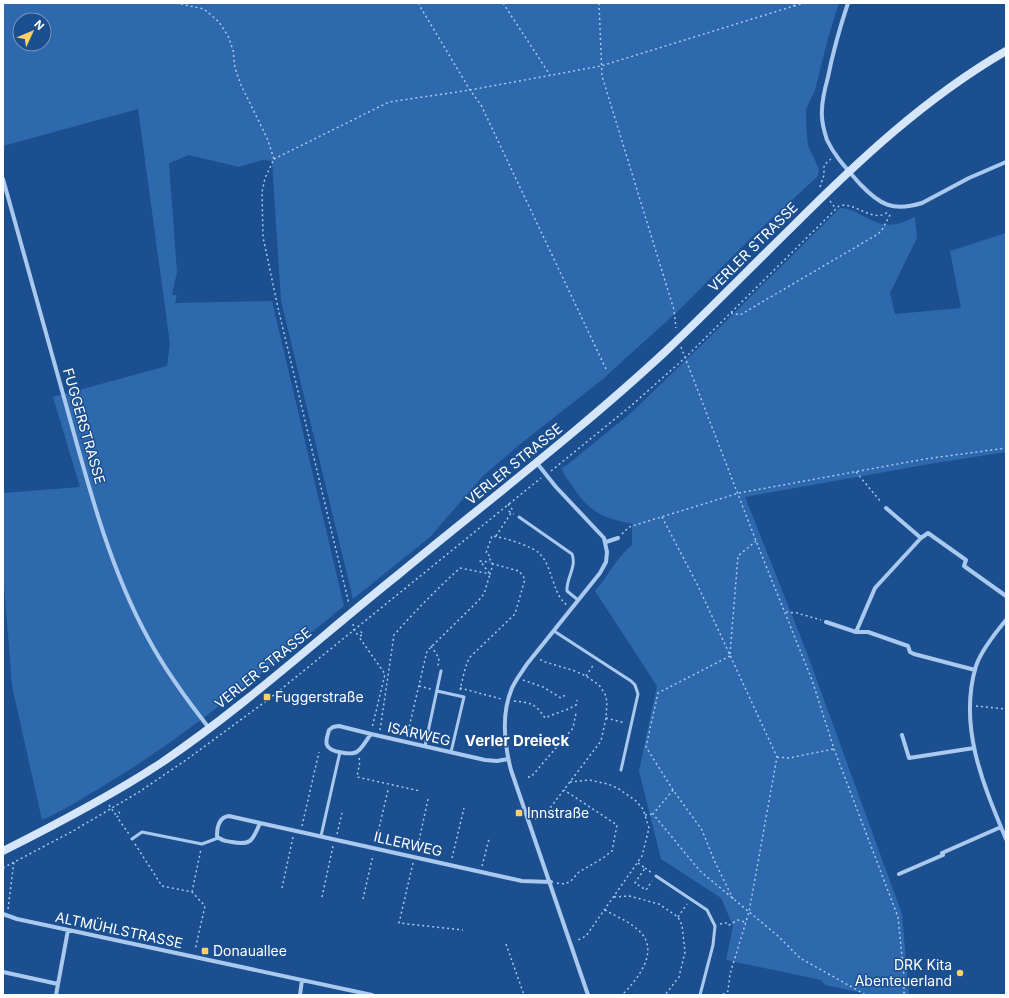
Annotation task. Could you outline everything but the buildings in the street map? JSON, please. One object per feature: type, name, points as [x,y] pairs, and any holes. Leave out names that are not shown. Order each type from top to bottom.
[{"type":"main road","name":"VERLER STRASSE","points":[[3,850],[105,798],[162,762],[210,728],[259,690],[599,410],[678,339],[874,148],[931,101],[1006,51]]},
{"type":"street","points":[[848,3],[829,69],[822,110],[822,120],[827,138],[833,151],[849,172],[874,198],[893,207],[911,206],[922,203],[969,178],[1006,162]]},
{"type":"street","name":"FUGGERSTRASSE","points":[[3,179],[107,544],[147,637],[176,683],[210,728]]},
{"type":"street","points":[[536,462],[546,475],[599,532],[606,542],[607,552],[606,562],[600,573],[534,655],[512,688],[508,701],[504,728],[508,759],[551,882],[588,995]]},
{"type":"street","points":[[886,508],[921,538]]},
{"type":"street","points":[[856,632],[875,588],[921,538],[928,533],[966,560],[964,566],[1006,596]]},
{"type":"street","points":[[606,542],[618,538]]},
{"type":"street","points":[[1006,620],[993,635],[977,664],[971,691],[970,726],[977,763],[1006,839]]},
{"type":"street","points":[[826,622],[856,632],[868,632],[908,646],[910,652],[914,654],[975,670]]},
{"type":"street","name":"ISARWEG","points":[[340,752],[328,748],[326,744],[329,730],[333,727],[339,726],[485,760],[497,761],[508,759]]},
{"type":"street","name":"ISARWEG","points":[[357,752],[371,734]]},
{"type":"street","points":[[902,735],[909,758],[974,748]]},
{"type":"street","points":[[340,752],[352,754],[357,752]]},
{"type":"street","name":"ILLERWEG","points":[[218,838],[217,833],[222,817],[229,816],[522,881],[551,882]]},
{"type":"street","points":[[218,838],[224,841],[244,844],[248,843],[254,836],[260,823]]},
{"type":"street","points":[[899,874],[1001,827]]},
{"type":"street","name":"ALTMÜHLSTRASSE","points":[[5,915],[17,919],[372,995]]},
{"type":"street","points":[[56,995],[68,930]]},
{"type":"street","points":[[3,972],[58,984]]},
{"type":"street","points":[[300,995],[302,980]]},
{"type":"lane","points":[[519,517],[572,554],[574,559],[573,568],[567,586],[567,592],[578,600]]},
{"type":"lane","points":[[554,631],[635,685],[638,694],[621,770]]},
{"type":"lane","points":[[425,746],[441,671]]},
{"type":"lane","points":[[437,691],[464,697],[451,752]]},
{"type":"lane","points":[[321,836],[340,752]]},
{"type":"lane","points":[[132,839],[142,832],[202,844],[218,838]]},
{"type":"lane","points":[[656,876],[707,910],[715,926],[713,945],[700,995]]},
{"type":"path","points":[[176,3],[204,9],[219,22],[228,36],[233,50],[235,68],[241,85],[267,138],[274,158]]},
{"type":"path","points":[[418,3],[480,105],[606,370]]},
{"type":"path","points":[[503,3],[550,75]]},
{"type":"path","points":[[599,3],[602,76],[674,310],[678,339]]},
{"type":"path","points":[[371,734],[385,674],[359,638],[364,634],[362,632],[358,634],[354,630],[278,308],[263,237],[262,192],[265,178],[274,158],[389,102],[470,90],[601,66],[804,3]]},
{"type":"path","points":[[3,868],[112,809],[169,772],[229,729],[354,630],[508,504],[564,462],[632,405],[686,357],[839,206],[845,204],[854,206],[872,215],[880,216],[885,214],[893,207]]},
{"type":"path","points":[[731,312],[740,315],[878,234],[882,230],[893,207]]},
{"type":"path","points":[[686,357],[756,540],[812,680],[834,748],[898,917],[904,976],[904,995]]},
{"type":"path","points":[[618,538],[629,527],[739,493],[925,459],[1006,448]]},
{"type":"path","points":[[856,472],[886,508]]},
{"type":"path","points":[[490,562],[490,556],[486,553],[492,536],[496,536],[511,513],[509,512],[512,509],[508,504]]},
{"type":"path","points":[[511,513],[519,517]]},
{"type":"path","points":[[662,517],[698,586],[777,757],[749,912],[730,974],[728,991],[722,995]]},
{"type":"path","points":[[496,536],[514,541],[539,554],[548,566],[559,598],[571,609]]},
{"type":"path","points":[[730,656],[738,556],[756,540]]},
{"type":"path","points":[[459,696],[469,658],[515,614],[525,579],[520,572],[490,562],[480,561],[490,574]]},
{"type":"path","points":[[406,742],[427,651],[484,594],[493,564]]},
{"type":"path","points":[[380,729],[394,635],[426,600],[460,568],[490,574]]},
{"type":"path","points":[[785,612],[796,613],[826,622]]},
{"type":"path","points":[[431,646],[439,658],[437,666],[441,671]]},
{"type":"path","points":[[529,821],[544,816],[601,740],[606,718],[607,702],[605,694],[598,685],[586,676],[575,671],[544,662],[534,655]]},
{"type":"path","points":[[730,656],[658,693],[646,747],[673,790],[702,830],[714,860],[734,900]]},
{"type":"path","points":[[586,676],[597,659]]},
{"type":"path","points":[[518,678],[543,687],[561,698],[567,694]]},
{"type":"path","points":[[419,686],[437,691]]},
{"type":"path","points":[[460,688],[508,701],[530,702],[534,704],[545,718],[576,706],[577,700]]},
{"type":"path","points":[[971,705],[1006,709]]},
{"type":"path","points":[[528,777],[531,777],[573,728],[576,713]]},
{"type":"path","points":[[606,718],[631,724]]},
{"type":"path","points":[[777,757],[789,758],[834,748]]},
{"type":"path","points":[[300,832],[319,752]]},
{"type":"path","points":[[357,752],[360,761],[357,777],[420,791]]},
{"type":"path","points":[[570,782],[589,780],[608,784],[619,789],[636,801],[643,809],[649,828],[642,856],[638,863],[586,936],[571,943]]},
{"type":"path","points":[[363,899],[388,790]]},
{"type":"path","points":[[551,882],[565,884],[571,881],[579,872],[612,851],[617,825],[564,790]]},
{"type":"path","points":[[645,815],[653,814],[673,790]]},
{"type":"path","points":[[105,798],[115,814],[119,812],[120,814],[117,817],[162,886],[192,892],[205,906],[194,957]]},
{"type":"path","points":[[428,799],[399,923],[463,930]]},
{"type":"path","points":[[451,865],[464,808]]},
{"type":"path","points":[[322,897],[342,813]]},
{"type":"path","points":[[653,814],[700,871],[778,936],[800,958],[866,995]]},
{"type":"path","points":[[282,888],[295,830]]},
{"type":"path","points":[[481,872],[489,839]]},
{"type":"path","points":[[192,892],[202,844]]},
{"type":"path","points":[[5,915],[14,861]]},
{"type":"path","points":[[638,863],[648,870]]},
{"type":"path","points":[[645,868],[635,883],[646,890],[656,876]]},
{"type":"path","points":[[614,897],[629,896],[659,904],[678,917],[682,924],[685,952],[679,977],[665,995]]},
{"type":"path","points":[[678,917],[690,898]]},
{"type":"path","points":[[605,910],[638,930],[648,943],[648,956],[644,966],[638,977],[622,995]]},
{"type":"path","points":[[715,926],[724,923],[729,925],[738,920],[746,922]]},
{"type":"path","points":[[506,944],[524,995]]},
{"type":"shaded area","points":[[3,3],[839,3],[828,38],[815,90],[806,109],[808,146],[819,169],[818,176],[754,235],[677,312],[603,379],[519,445],[483,476],[430,537],[353,599],[281,301],[272,161],[262,160],[239,167],[189,155],[169,163],[177,272],[172,295],[177,295],[175,303],[272,301],[344,606],[256,677],[166,745],[80,800],[58,813],[42,820],[12,686],[3,570],[3,493],[80,487],[53,397],[167,366],[170,344],[138,109],[3,146]]},
{"type":"shaded area","points":[[840,208],[851,210],[875,222],[887,225],[907,221],[915,217],[917,238],[890,293],[895,314],[961,308],[950,251],[1006,233],[1006,452],[935,463],[745,497],[807,653],[902,914],[909,995],[871,995],[825,985],[821,980],[726,960],[733,926],[721,898],[661,859],[639,771],[657,686],[595,591],[617,561],[632,545],[632,524],[605,516],[591,508],[579,496],[561,468],[567,465],[632,412]]},
{"type":"place","name":"Fuggerstraße","points":[[267,697]]},
{"type":"place","name":"Innstraße","points":[[519,813]]},
{"type":"place","name":"Donauallee","points":[[205,951]]},
{"type":"place","name":"DRK Kita Abenteuerland","points":[[960,973]]},
{"type":"district","name":"Verler Dreieck","points":[[517,741]]}]
